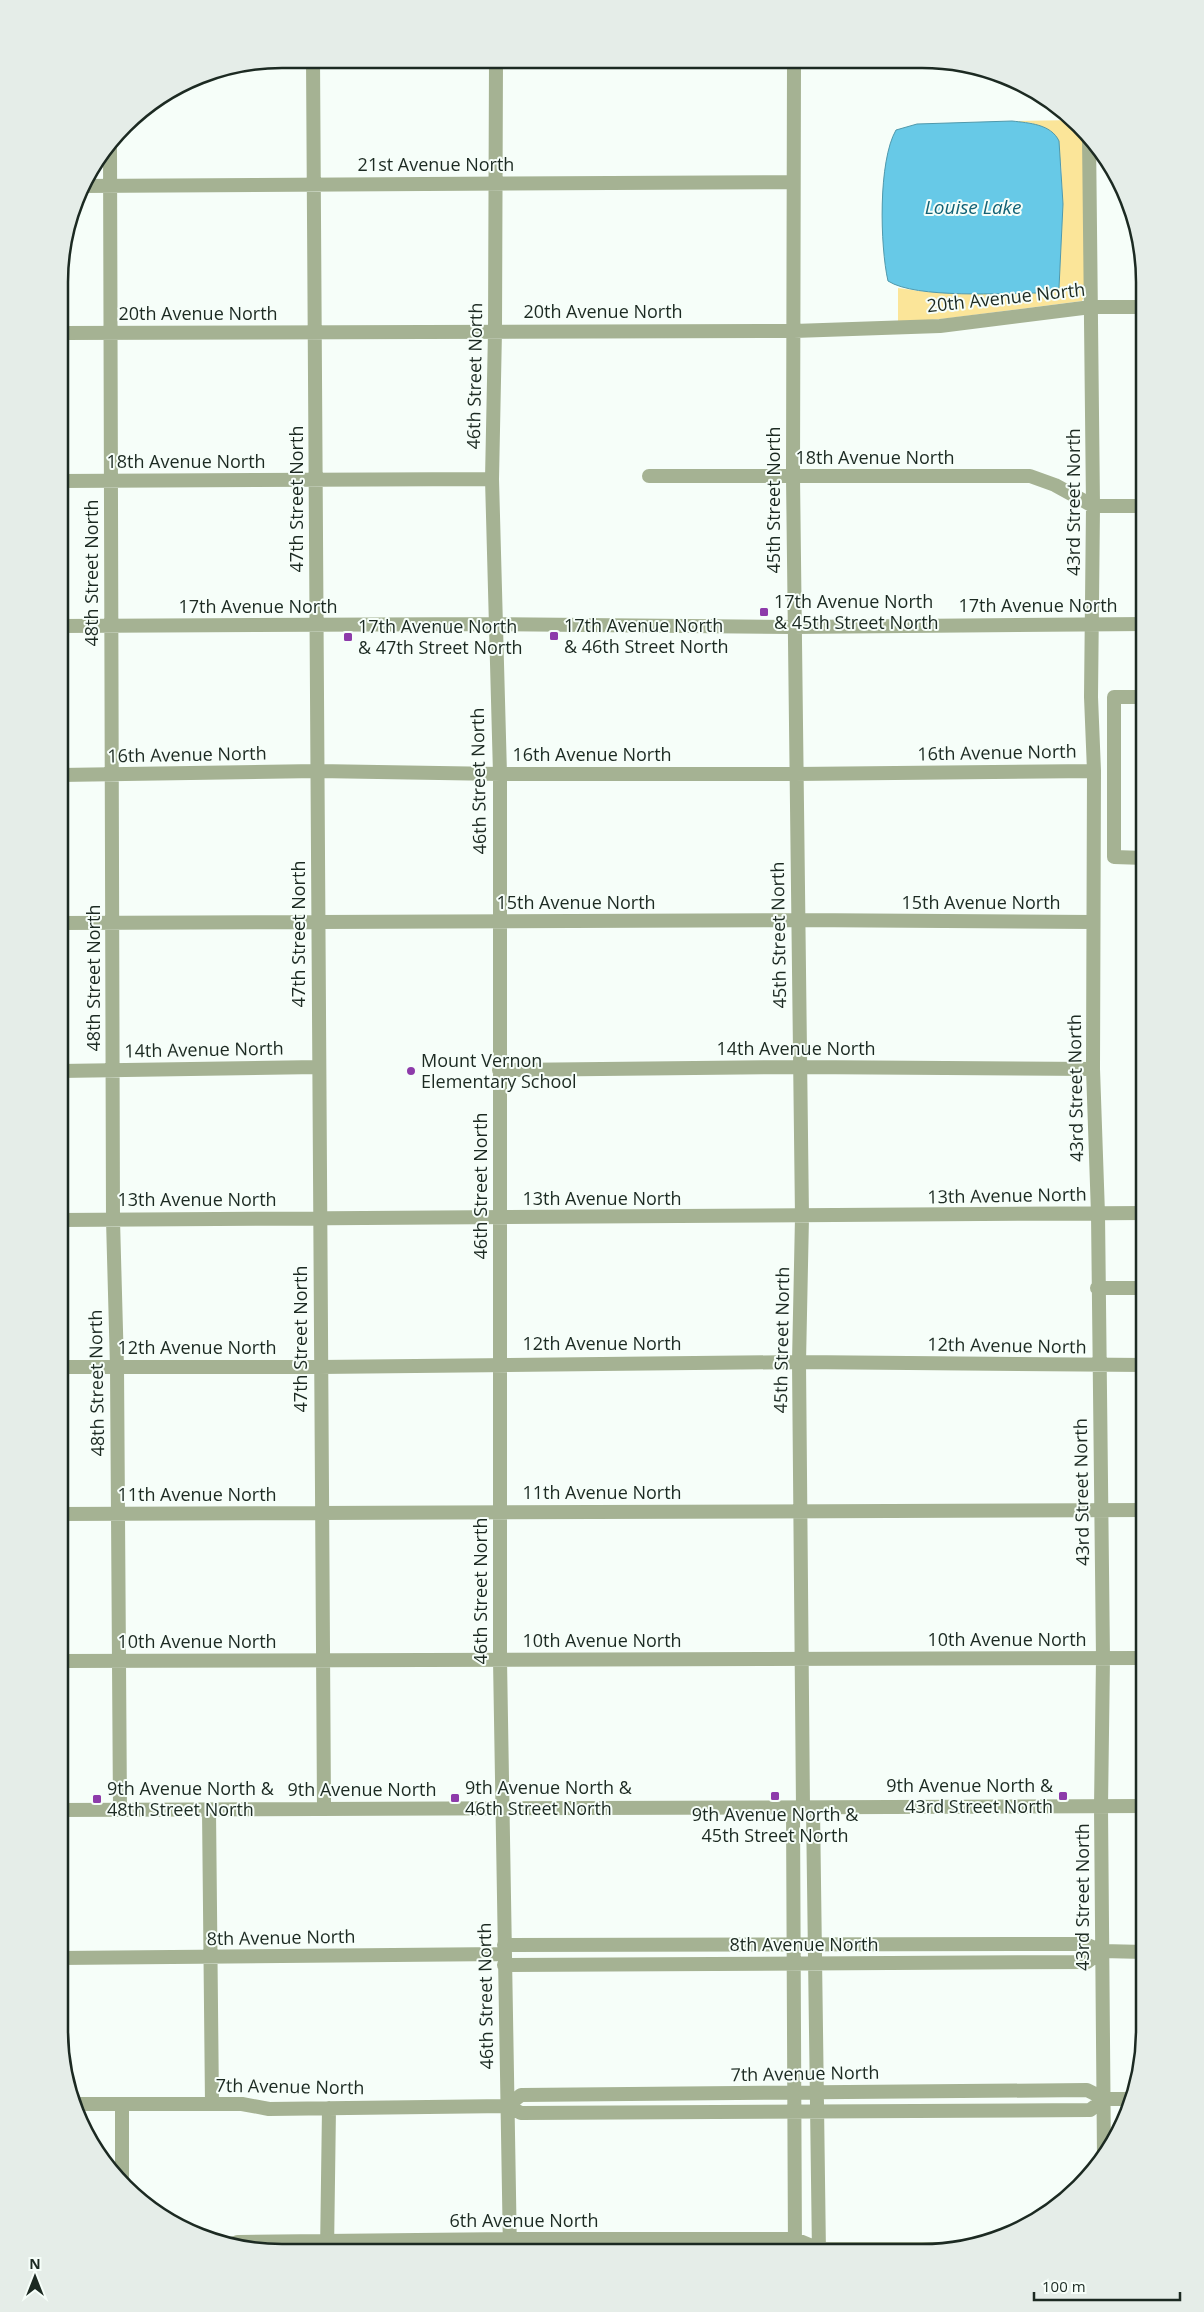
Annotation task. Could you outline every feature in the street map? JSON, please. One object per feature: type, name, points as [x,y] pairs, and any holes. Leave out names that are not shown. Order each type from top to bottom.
[{"type":"street","name":"47th Street North","points":[[313,68],[324,1809]]},
{"type":"street","name":"46th Street North","points":[[496,68],[495,331],[492,479],[500,774],[500,1660],[510,2244]]},
{"type":"street","name":"45th Street North","points":[[794,68],[792,477],[802,1216],[799,1362],[803,1808],[794,1943],[795,2244]]},
{"type":"street","name":"43rd Street North","points":[[1089,147],[1093,506],[1091,697],[1094,774],[1093,1069],[1098,1214],[1097,1288],[1103,1658],[1101,1807],[1104,2144]]},
{"type":"street","name":"48th Street North","points":[[110,154],[112,1071],[113,1220],[117,1367],[120,1810]]},
{"type":"street","name":"21st Avenue North","points":[[91,186],[792,182]]},
{"type":"street","name":"20th Avenue North","points":[[68,333],[794,331],[940,326],[1091,308],[1136,307]]},
{"type":"street","name":"18th Avenue North","points":[[649,476],[1030,476],[1055,485],[1093,506]]},
{"type":"street","name":"18th Avenue North","points":[[68,481],[492,479]]},
{"type":"street","points":[[1093,506],[1136,506]]},
{"type":"street","name":"17th Avenue North","points":[[68,626],[495,624],[793,627],[1136,624]]},
{"type":"street","points":[[1136,696],[1114,697],[1114,857],[1136,858]]},
{"type":"street","name":"16th Avenue North","points":[[68,775],[317,771],[500,774],[1094,774],[1114,778]]},
{"type":"street","name":"15th Avenue North","points":[[68,923],[798,920],[1092,922]]},
{"type":"street","name":"14th Avenue North","points":[[68,1071],[318,1066]]},
{"type":"street","name":"14th Avenue North","points":[[499,1070],[799,1067],[1093,1069]]},
{"type":"street","name":"13th Avenue North","points":[[68,1220],[500,1219],[1136,1213]]},
{"type":"street","points":[[1097,1288],[1136,1288]]},
{"type":"street","name":"12th Avenue North","points":[[68,1367],[320,1367],[799,1362],[1136,1365]]},
{"type":"street","name":"11th Avenue North","points":[[68,1514],[1136,1510]]},
{"type":"street","name":"10th Avenue North","points":[[68,1661],[1136,1658]]},
{"type":"street","name":"9th Avenue North","points":[[68,1810],[1136,1806]]},
{"type":"street","name":"45th Street North","points":[[803,1808],[815,1944],[817,2110],[815,2244]]},
{"type":"street","points":[[210,1810],[212,2104]]},
{"type":"street","name":"8th Avenue North","points":[[68,1958],[504,1955],[794,1943],[1085,1944],[1102,1951],[1136,1952]]},
{"type":"street","name":"8th Avenue North","points":[[504,1955],[794,1964],[1087,1962],[1102,1951]]},
{"type":"street","name":"7th Avenue North","points":[[507,2106],[521,2095],[1087,2090],[1104,2099],[1125,2099]]},
{"type":"street","name":"7th Avenue North","points":[[81,2104],[242,2104],[270,2109],[507,2106],[521,2113],[1090,2110],[1104,2099]]},
{"type":"street","points":[[122,2104],[122,2173]]},
{"type":"street","points":[[327,2244],[329,2108]]},
{"type":"street","name":"6th Avenue North","points":[[251,2243],[282,2244]]},
{"type":"shaded area","points":[[1063,120],[1084,141],[1085,294],[1082,301],[898,323],[898,288],[956,294],[995,294],[1053,292],[1059,288],[1063,204],[1061,162],[1032,123],[1012,121]]},
{"type":"water","name":"Louise Lake","points":[[1012,121],[1039,125],[1051,131],[1059,141],[1063,204],[1059,288],[1053,292],[1041,293],[961,294],[939,293],[901,287],[888,281],[883,247],[883,182],[890,144],[896,130],[917,124]]},
{"type":"place","name":"17th Avenue North & 45th Street North","points":[[764,612]]},
{"type":"place","name":"17th Avenue North & 46th Street North","points":[[554,636]]},
{"type":"place","name":"17th Avenue North & 47th Street North","points":[[348,637]]},
{"type":"place","name":"Mount Vernon Elementary School","points":[[411,1071]]},
{"type":"place","name":"9th Avenue North & 45th Street North","points":[[775,1796]]},
{"type":"place","name":"9th Avenue North & 43rd Street North","points":[[1063,1796]]},
{"type":"place","name":"9th Avenue North & 46th Street North","points":[[455,1798]]},
{"type":"place","name":"9th Avenue North & 48th Street North","points":[[97,1799]]}]
